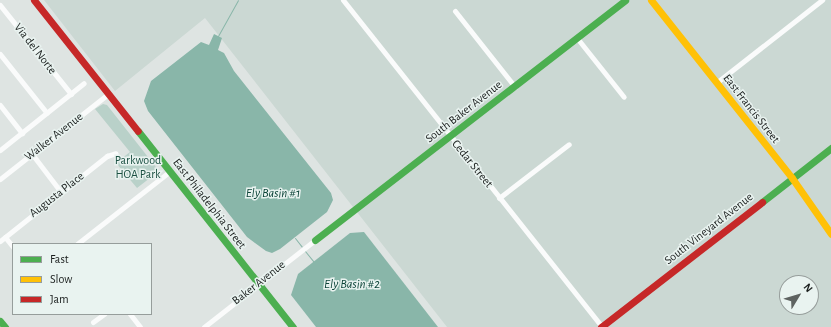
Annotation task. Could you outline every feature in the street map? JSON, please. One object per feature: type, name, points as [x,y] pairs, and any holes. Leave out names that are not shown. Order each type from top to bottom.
[{"type":"main road","name":"East Philadelphia Street","points":[[34,0],[293,327]]},
{"type":"main road","name":"South Baker Avenue","points":[[315,240],[515,87],[625,0]]},
{"type":"main road","name":"East Francis Street","points":[[651,0],[792,178],[831,234]]},
{"type":"main road","name":"South Vineyard Avenue","points":[[602,327],[831,148]]},
{"type":"main road","points":[[0,320],[5,327]]},
{"type":"street","name":"Cedar Street","points":[[342,0],[602,327]]},
{"type":"street","points":[[716,83],[822,0]]},
{"type":"street","name":"Via del Norte","points":[[0,5],[71,94]]},
{"type":"street","points":[[455,11],[515,87]]},
{"type":"street","points":[[577,38],[624,97]]},
{"type":"street","points":[[0,54],[47,113]]},
{"type":"street","name":"Walker Avenue","points":[[0,150],[84,83]]},
{"type":"street","name":"Walker Avenue","points":[[0,179],[108,94]]},
{"type":"street","points":[[0,105],[22,132]]},
{"type":"street","points":[[499,198],[569,144]]},
{"type":"street","name":"Augusta Place","points":[[0,240],[107,156],[116,153]]},
{"type":"street","points":[[32,154],[61,192]]},
{"type":"street","points":[[79,243],[170,172]]},
{"type":"street","points":[[5,237],[12,246]]},
{"type":"street","name":"Baker Avenue","points":[[204,327],[315,240]]},
{"type":"street","points":[[93,322],[103,315]]},
{"type":"street","points":[[131,315],[140,327]]},
{"type":"shaded area","points":[[44,0],[831,0],[831,327],[447,327],[205,18],[115,91]]},
{"type":"green space","name":"Parkwood HOA Park","points":[[103,104],[107,105],[159,171],[137,188],[116,163],[130,152],[95,109]]},
{"type":"water","name":"Ely Basin #1","points":[[214,34],[222,38],[218,50],[224,53],[234,71],[331,193],[333,200],[327,212],[280,249],[272,253],[266,251],[247,237],[148,111],[144,101],[151,81],[201,42],[209,45]]},
{"type":"water","name":"Ely Basin #2","points":[[364,232],[438,327],[316,327],[291,295],[298,274],[350,233]]},
{"type":"waterway","points":[[218,36],[238,0]]},
{"type":"waterway","points":[[295,238],[302,247]]},
{"type":"waterway","points":[[305,251],[314,262]]},
{"type":"traffic: fast","points":[[315,240],[625,0]]},
{"type":"traffic: fast","points":[[138,131],[293,327]]},
{"type":"traffic: fast","points":[[762,202],[831,148]]},
{"type":"traffic: fast","points":[[0,321],[5,327]]},
{"type":"traffic: slow","points":[[651,0],[792,178],[831,234]]},
{"type":"traffic: jam","points":[[34,0],[138,131]]},
{"type":"traffic: jam","points":[[601,327],[762,202]]}]
